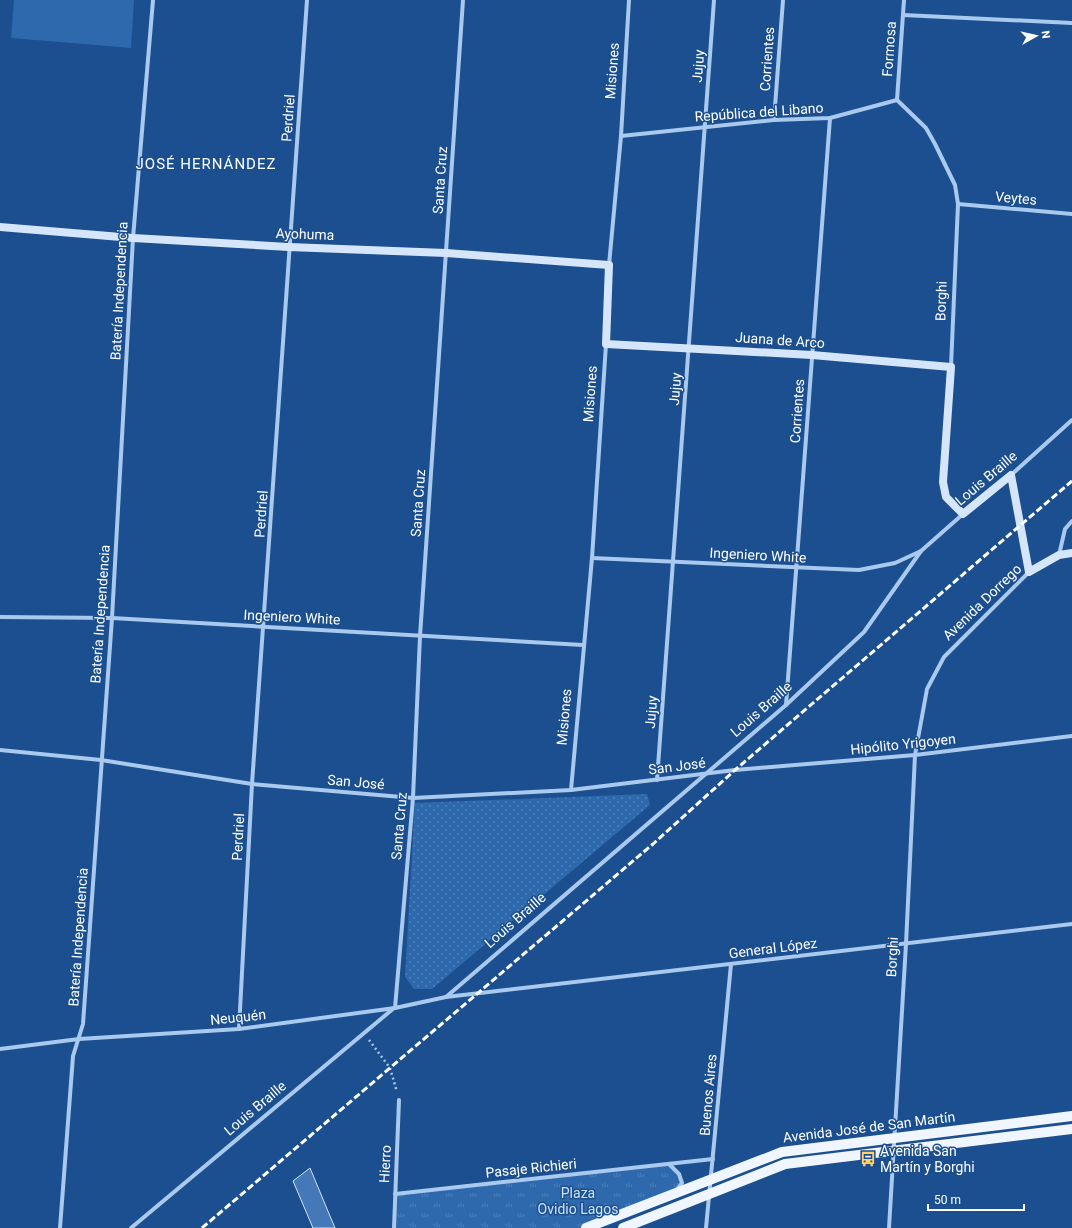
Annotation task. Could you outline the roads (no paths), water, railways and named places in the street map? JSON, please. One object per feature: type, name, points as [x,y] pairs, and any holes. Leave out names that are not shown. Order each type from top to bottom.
[{"type":"main road","name":"Avenida José de San Martín","points":[[586,1228],[675,1192],[782,1152],[1072,1116]]},
{"type":"main road","name":"Avenida José de San Martín","points":[[623,1228],[785,1164],[1072,1129]]},
{"type":"street","name":"Batería Independencia","points":[[60,1228],[74,1056],[83,1024],[112,618],[133,238],[153,0]]},
{"type":"street","name":"Perdriel","points":[[239,1029],[252,784],[265,627],[308,0]]},
{"type":"street","name":"Santa Cruz","points":[[395,1008],[413,798],[420,636],[463,0]]},
{"type":"street","name":"Misiones","points":[[571,790],[592,558],[606,344],[609,265],[621,136],[629,0]]},
{"type":"street","name":"Jujuy","points":[[657,780],[714,0]]},
{"type":"street","name":"Corrientes","points":[[774,120],[782,0]]},
{"type":"street","name":"Formosa","points":[[897,100],[904,0]]},
{"type":"street","points":[[903,15],[1072,24]]},
{"type":"street","name":"República del Libano","points":[[621,136],[705,126],[774,120],[830,118],[897,100]]},
{"type":"street","name":"Borghi","points":[[897,100],[926,128],[955,185],[958,204],[951,366],[943,482],[946,497],[963,514]]},
{"type":"street","name":"Corrientes","points":[[786,705],[830,118]]},
{"type":"street","name":"Veytes","points":[[958,204],[1072,214]]},
{"type":"street","name":"Ayohuma","points":[[0,227],[133,238],[290,247],[446,253],[609,265]]},
{"type":"street","name":"Juana de Arco","points":[[606,344],[812,355],[951,366]]},
{"type":"street","name":"Louis Braille","points":[[446,998],[786,705],[864,632],[921,551],[1011,475],[1072,420]]},
{"type":"street","points":[[1011,475],[1029,572]]},
{"type":"street","points":[[1059,555],[1065,528],[1072,522]]},
{"type":"street","name":"Ingeniero White","points":[[592,558],[859,570],[895,563],[921,551]]},
{"type":"street","name":"Avenida Dorrego","points":[[927,689],[944,657],[1029,572],[1059,555],[1072,553]]},
{"type":"street","name":"Ingeniero White","points":[[0,617],[112,618],[583,645]]},
{"type":"street","name":"Borghi","points":[[889,1228],[906,944],[915,755],[927,689]]},
{"type":"street","name":"Hipólito Yrigoyen","points":[[736,770],[915,755],[1072,736]]},
{"type":"street","name":"San José","points":[[0,750],[101,760],[252,784],[413,798],[571,790],[736,770]]},
{"type":"street","name":"General López","points":[[476,994],[1072,924]]},
{"type":"street","name":"Buenos Aires","points":[[706,1228],[731,964]]},
{"type":"street","name":"Neuquén","points":[[0,1049],[79,1039],[239,1029],[395,1008],[476,994]]},
{"type":"street","name":"Louis Braille","points":[[131,1228],[395,1008]]},
{"type":"street","name":"Hierro","points":[[394,1228],[399,1100]]},
{"type":"street","name":"Pasaje Richieri","points":[[395,1194],[713,1159]]},
{"type":"street","points":[[669,1164],[679,1174],[682,1183],[675,1192]]},
{"type":"railway","points":[[202,1228],[653,844],[735,770],[1072,481]]},
{"type":"place","name":"Avenida San Martín y Borghi","points":[[868,1159]]},
{"type":"district","name":"JOSÉ HERNÁNDEZ","points":[[206,164]]},
{"type":"park label","name":"Plaza Ovidio Lagos","points":[[578,1202]]}]
